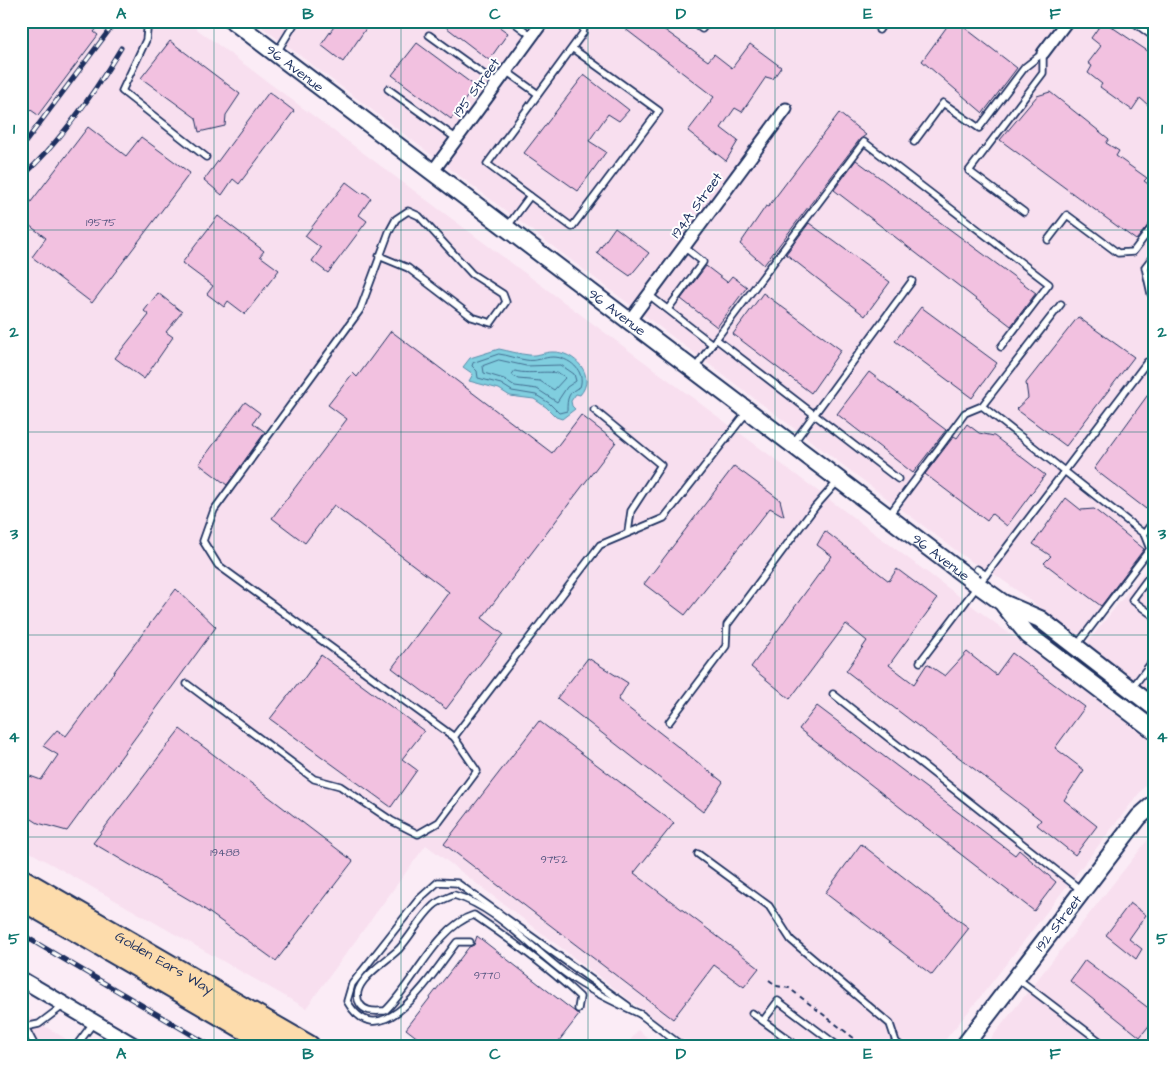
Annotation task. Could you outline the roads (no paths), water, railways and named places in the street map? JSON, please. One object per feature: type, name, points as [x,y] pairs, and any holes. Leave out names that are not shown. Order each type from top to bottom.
[{"type":"highway","name":"Golden Ears Way","points":[[21,879],[308,1046]]},
{"type":"highway","name":"Golden Ears Way","points":[[21,899],[274,1046]]},
{"type":"main road","name":"96 Avenue","points":[[241,23],[276,54],[888,517],[980,577],[1028,635],[1155,731]]},
{"type":"main road","name":"96 Avenue","points":[[1003,603],[1040,619],[1155,708]]},
{"type":"main road","name":"192 Street","points":[[964,1046],[1139,817],[1153,807]]},
{"type":"street","name":"195 Street","points":[[433,171],[543,21]]},
{"type":"street","points":[[1044,53],[1067,21]]},
{"type":"street","name":"194A Street","points":[[630,320],[786,109]]},
{"type":"street","points":[[21,980],[135,1046]]},
{"type":"lane","points":[[148,21],[146,40],[122,91],[206,157]]},
{"type":"lane","points":[[276,54],[296,21]]},
{"type":"lane","points":[[512,21],[532,36]]},
{"type":"lane","points":[[572,48],[659,111],[572,227],[486,164],[572,48],[582,33],[584,21]]},
{"type":"lane","points":[[692,21],[702,29],[708,21]]},
{"type":"lane","points":[[879,30],[885,21]]},
{"type":"lane","points":[[1132,21],[1155,38]]},
{"type":"lane","points":[[429,35],[497,84]]},
{"type":"lane","points":[[914,142],[943,103],[979,128],[1025,67],[1044,53]]},
{"type":"lane","points":[[1024,212],[969,170],[1043,73],[1044,53]]},
{"type":"lane","points":[[506,71],[538,94]]},
{"type":"lane","points":[[388,89],[456,139]]},
{"type":"lane","points":[[694,369],[864,142],[1049,284],[1001,347]]},
{"type":"lane","points":[[507,227],[530,196]]},
{"type":"lane","points":[[188,684],[314,779],[340,786],[392,821],[418,834],[439,822],[477,771],[454,737],[218,565],[203,541],[214,510],[360,310],[379,256],[396,219],[408,211],[419,216],[472,274],[503,294],[506,302],[491,323],[472,317],[408,268],[379,256]]},
{"type":"lane","points":[[1048,240],[1067,215],[1118,253],[1134,252],[1155,223]]},
{"type":"lane","points":[[668,310],[703,262],[684,247]]},
{"type":"lane","points":[[1155,254],[1145,267],[1151,294],[1155,296]]},
{"type":"lane","points":[[792,444],[912,281]]},
{"type":"lane","points":[[648,295],[714,341],[898,479]]},
{"type":"lane","points":[[888,517],[966,413],[982,406],[1061,304]]},
{"type":"lane","points":[[920,662],[980,577],[1147,362]]},
{"type":"lane","points":[[982,406],[1144,534],[1150,550],[1075,646]]},
{"type":"lane","points":[[594,410],[661,465],[631,511],[628,532]]},
{"type":"lane","points":[[454,737],[600,545],[664,518],[749,410]]},
{"type":"lane","points":[[669,722],[726,646],[727,626],[815,507],[839,480]]},
{"type":"lane","points":[[1144,534],[1155,519]]},
{"type":"lane","points":[[1155,569],[1132,600],[1155,617]]},
{"type":"lane","points":[[1131,690],[1155,658]]},
{"type":"lane","points":[[833,694],[1083,891]]},
{"type":"lane","points":[[698,854],[769,906],[791,940],[890,1024],[896,1042],[900,1046]]},
{"type":"lane","points":[[470,942],[457,942],[408,1004],[383,1021],[371,1020],[360,1016],[352,1009],[348,1000],[352,984],[388,941],[419,899],[438,882],[457,883],[682,1046]]},
{"type":"lane","points":[[578,1009],[580,997],[564,982],[523,949],[474,915],[463,918],[445,935],[384,1011],[371,1012],[363,1007],[358,1000],[357,991],[360,982],[400,948],[434,905],[454,895],[468,899],[486,911],[567,974],[642,1016]]},
{"type":"lane","points":[[1017,978],[1033,993],[1106,1046]]},
{"type":"lane","points":[[763,1021],[778,1001],[838,1046]]},
{"type":"lane","points":[[35,1046],[23,1026],[39,1024],[64,1005]]},
{"type":"lane","points":[[752,1013],[797,1046]]},
{"type":"lane","points":[[76,1046],[94,1022]]},
{"type":"water","points":[[499,349],[529,355],[549,352],[561,353],[575,360],[585,373],[586,380],[585,388],[580,395],[576,394],[571,401],[575,409],[562,419],[556,417],[534,399],[510,396],[499,389],[469,381],[473,374],[463,367],[470,358]]},
{"type":"railway","points":[[21,148],[116,21]]},
{"type":"railway","points":[[21,178],[50,149],[76,117],[121,48]]},
{"type":"railway","points":[[21,934],[211,1046]]}]
